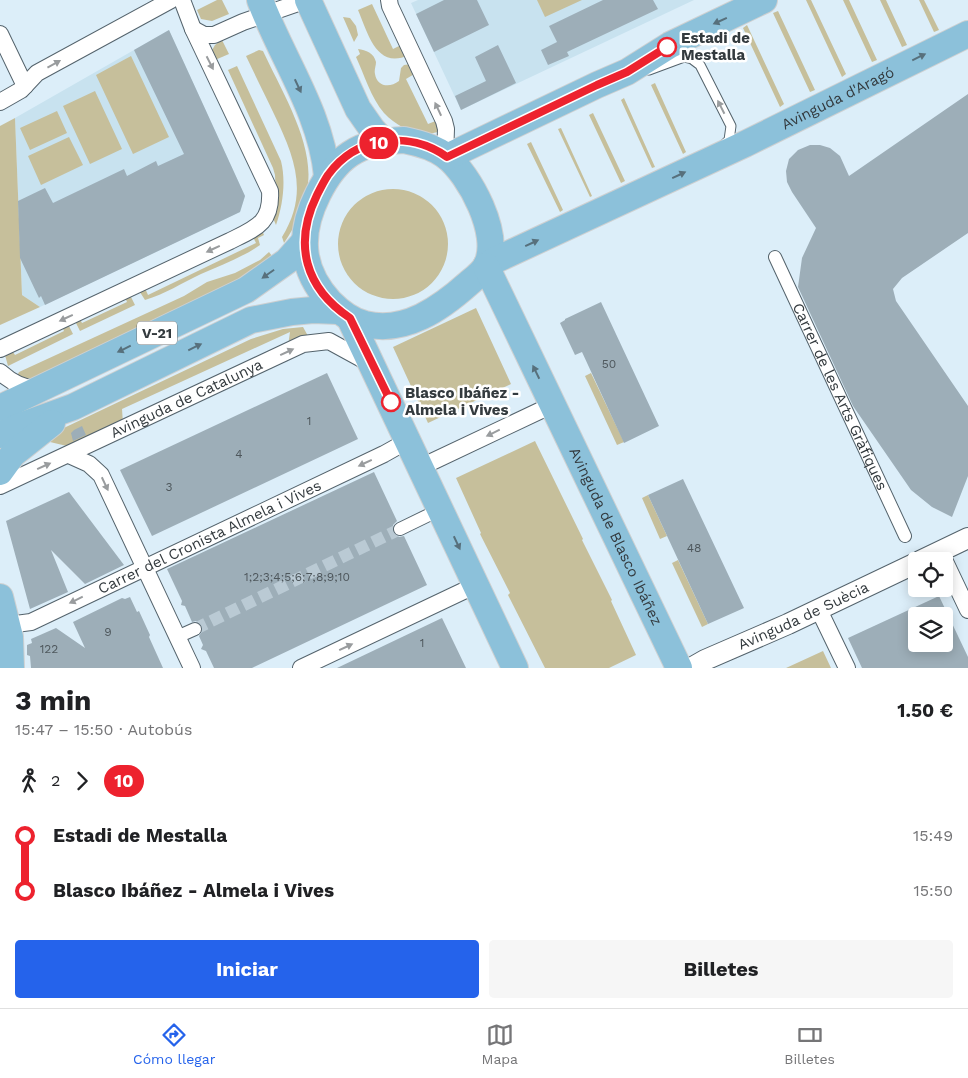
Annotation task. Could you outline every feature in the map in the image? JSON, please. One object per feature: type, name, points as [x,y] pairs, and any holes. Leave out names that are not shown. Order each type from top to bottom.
[{"type":"main road","points":[[307,0],[358,109],[383,141]]},
{"type":"main road","name":"Avinguda d'Aragó","points":[[446,157],[627,72],[670,45],[764,0]]},
{"type":"main road","points":[[263,7],[316,124],[326,159],[327,176]]},
{"type":"main road","name":"Avinguda d'Aragó","points":[[344,314],[364,324],[377,326],[398,325],[417,320],[442,306],[487,265],[707,162],[968,34]]},
{"type":"main road","points":[[487,265],[490,240],[486,217],[477,196],[463,175],[446,157],[417,142],[404,140],[383,141],[351,153],[327,176],[312,205],[306,225],[304,242],[310,272],[317,286],[344,314],[373,366],[515,668]]},
{"type":"main road","name":"V-21","points":[[0,408],[246,290],[287,261],[304,242]]},
{"type":"main road","name":"Avinguda de Blasco Ibáñez","points":[[487,265],[552,405],[679,668]]},
{"type":"main road","name":"V-21","points":[[0,435],[72,407],[250,320],[313,310],[344,314]]},
{"type":"main road","points":[[0,472],[13,454],[72,407]]},
{"type":"main road","points":[[0,597],[8,625],[12,668]]},
{"type":"street","points":[[0,102],[25,86],[37,73],[171,0]]},
{"type":"street","points":[[0,349],[252,230],[268,214],[271,203],[270,191],[193,29],[182,0]]},
{"type":"street","points":[[193,29],[204,36],[214,35],[263,7],[307,0]]},
{"type":"street","points":[[390,0],[390,6],[444,121],[446,128],[446,157]]},
{"type":"street","points":[[0,34],[25,86]]},
{"type":"street","name":"Carrer de les Arts Gràfiques","points":[[775,257],[905,536]]},
{"type":"street","name":"Avinguda de Catalunya","points":[[0,486],[303,344],[328,341],[373,366]]},
{"type":"street","points":[[0,372],[25,388],[41,389]]},
{"type":"street","points":[[421,467],[552,405]]},
{"type":"street","name":"Carrer del Cronista Almela i Vives","points":[[8,625],[31,622],[384,454],[408,440]]},
{"type":"street","points":[[69,455],[89,464],[101,475],[192,668]]},
{"type":"street","points":[[400,528],[441,509]]},
{"type":"street","points":[[968,538],[940,551],[968,610]]},
{"type":"street","name":"Avinguda de Suècia","points":[[691,668],[908,567]]},
{"type":"street","points":[[301,668],[476,585]]},
{"type":"street","points":[[819,610],[847,668]]},
{"type":"street","points":[[177,637],[195,629]]},
{"type":"lane","name":"Avinguda d'Aragó","points":[[627,72],[654,69],[684,57],[692,59],[700,65],[731,126],[729,140],[707,162]]},
{"type":"shaded area","points":[[217,0],[222,0],[229,14],[212,21],[201,19],[197,10]]},
{"type":"shaded area","points":[[418,0],[694,0],[461,110],[411,3]]},
{"type":"shaded area","points":[[537,0],[582,0],[545,17]]},
{"type":"shaded area","points":[[806,0],[811,0],[846,74],[842,77]]},
{"type":"shaded area","points":[[843,0],[849,0],[877,60],[872,62]]},
{"type":"shaded area","points":[[880,0],[886,0],[907,45],[902,47]]},
{"type":"shaded area","points":[[919,0],[924,0],[939,30],[934,32]]},
{"type":"shaded area","points":[[372,4],[393,49],[403,44],[409,55],[389,58],[375,47],[358,10]]},
{"type":"shaded area","points":[[778,11],[815,90],[810,92],[773,13]]},
{"type":"shaded area","points":[[343,17],[350,18],[356,26],[358,35],[354,42]]},
{"type":"shaded area","points":[[747,25],[784,104],[780,107],[743,28]]},
{"type":"shaded area","points":[[169,30],[245,196],[240,212],[40,307],[22,295],[15,118]]},
{"type":"shaded area","points":[[222,40],[229,54],[215,60],[211,52],[215,45]]},
{"type":"shaded area","points":[[358,49],[372,54],[376,62],[376,78],[378,82],[384,85],[392,85],[399,81],[401,68],[404,65],[412,64],[416,73],[406,79],[428,124],[438,120],[440,131],[425,134],[410,131],[384,113],[372,93],[356,57],[360,54]]},
{"type":"shaded area","points":[[259,50],[263,51],[294,115],[305,150],[308,167],[307,191],[303,207],[284,243],[282,237],[295,205],[296,176],[288,146],[246,56]]},
{"type":"shaded area","points":[[131,56],[169,137],[133,154],[96,75]]},
{"type":"shaded area","points":[[237,66],[281,161],[283,193],[276,225],[273,218],[276,197],[275,175],[228,70]]},
{"type":"shaded area","points":[[655,83],[686,152],[683,154],[651,85]]},
{"type":"shaded area","points":[[95,91],[122,149],[90,164],[63,106]]},
{"type":"shaded area","points":[[624,98],[655,167],[652,168],[621,100]]},
{"type":"shaded area","points":[[57,111],[67,133],[30,150],[20,128]]},
{"type":"shaded area","points":[[593,113],[625,181],[621,183],[589,115]]},
{"type":"shaded area","points":[[15,118],[22,295],[40,307],[0,325],[0,126]]},
{"type":"shaded area","points":[[561,128],[592,196],[590,197],[558,129]]},
{"type":"shaded area","points":[[69,137],[83,165],[41,185],[28,156]]},
{"type":"shaded area","points":[[531,142],[563,210],[560,212],[527,144]]},
{"type":"shaded area","points":[[393,189],[414,193],[432,205],[444,223],[448,244],[444,265],[432,283],[414,295],[393,299],[372,295],[354,283],[342,265],[338,244],[342,223],[354,205],[372,193]]},
{"type":"shaded area","points":[[261,228],[264,235],[258,238],[260,245],[238,258],[152,298],[145,300],[138,289],[144,286],[148,295],[256,243],[252,235]]},
{"type":"shaded area","points":[[269,252],[272,256],[236,282],[31,379],[17,376],[19,372],[184,296],[207,282],[235,273],[260,260]]},
{"type":"shaded area","points":[[129,293],[135,305],[80,331],[74,319],[79,317],[82,323],[127,302],[124,295]]},
{"type":"shaded area","points":[[476,308],[511,384],[428,423],[393,347]]},
{"type":"shaded area","points":[[67,322],[73,334],[8,366],[5,355],[11,349],[15,355],[64,331],[61,324]]},
{"type":"shaded area","points":[[303,327],[308,336],[288,346],[290,332],[122,409],[123,424],[71,447],[50,442],[47,436],[251,339],[283,329]]},
{"type":"shaded area","points":[[591,373],[624,442],[617,445],[585,376]]},
{"type":"shaded area","points":[[535,441],[612,600],[636,655],[609,668],[545,668],[508,595],[510,593],[480,534],[456,478]]},
{"type":"shaded area","points":[[648,495],[667,536],[660,539],[642,498]]},
{"type":"shaded area","points":[[678,560],[708,624],[702,627],[672,563]]},
{"type":"shaded area","points":[[823,651],[831,668],[786,668]]},
{"type":"building","points":[[444,0],[477,0],[489,25],[434,52],[416,14]]},
{"type":"building","points":[[603,0],[653,0],[658,9],[567,52],[569,56],[548,65],[541,50],[557,42],[549,26]]},
{"type":"building","points":[[169,30],[245,196],[240,212],[45,305],[41,296],[39,298],[20,258],[18,201],[45,188],[53,203],[124,169],[127,176],[156,161],[158,166],[184,154],[134,50]]},
{"type":"building","points":[[498,45],[516,83],[461,110],[455,96],[486,81],[475,57]]},
{"type":"building","points":[[968,94],[968,233],[902,278],[893,289],[896,301],[968,406],[968,476],[952,517],[932,507],[911,490],[853,406],[798,287],[802,258],[816,228],[792,192],[787,182],[786,171],[789,159],[798,150],[810,145],[820,145],[830,148],[840,156],[849,176]]},
{"type":"building","points":[[601,302],[659,426],[624,443],[582,352],[575,355],[560,323]]},
{"type":"building","points":[[327,373],[358,439],[152,536],[120,470]]},
{"type":"building","points":[[82,426],[86,435],[73,441],[71,433]]},
{"type":"building","points":[[374,472],[397,521],[393,525],[393,532],[399,537],[404,536],[427,585],[252,668],[214,668],[206,651],[201,649],[203,645],[199,636],[203,630],[202,625],[196,621],[192,622],[185,606],[181,605],[182,601],[167,569]]},
{"type":"building","points":[[683,479],[744,608],[708,624],[648,495]]},
{"type":"building","points":[[69,492],[124,565],[85,584],[51,550],[68,592],[30,609],[6,521]]},
{"type":"building","points":[[130,597],[137,612],[139,611],[163,668],[31,668],[30,656],[27,655],[27,645],[32,643],[31,639],[56,628],[85,648],[73,622],[122,598]]},
{"type":"building","points":[[937,597],[939,597],[944,607],[915,607]]},
{"type":"building","points":[[908,610],[908,652],[953,652],[953,625],[968,657],[968,668],[862,668],[848,638]]},
{"type":"building","points":[[442,618],[466,668],[337,668]]},
{"type":"tunnel","points":[[195,629],[400,529]]},
{"type":"bus line","name":"10","points":[[391,402],[350,318],[338,310],[326,298],[310,272],[304,242],[306,225],[312,205],[327,176],[351,153],[383,141],[404,140],[417,142],[447,157],[627,72],[667,47]]},
{"type":"place","name":"Estadi de Mestalla","points":[[667,47]]},
{"type":"place","name":"Blasco Ibáñez - Almela i Vives","points":[[391,402]]}]
